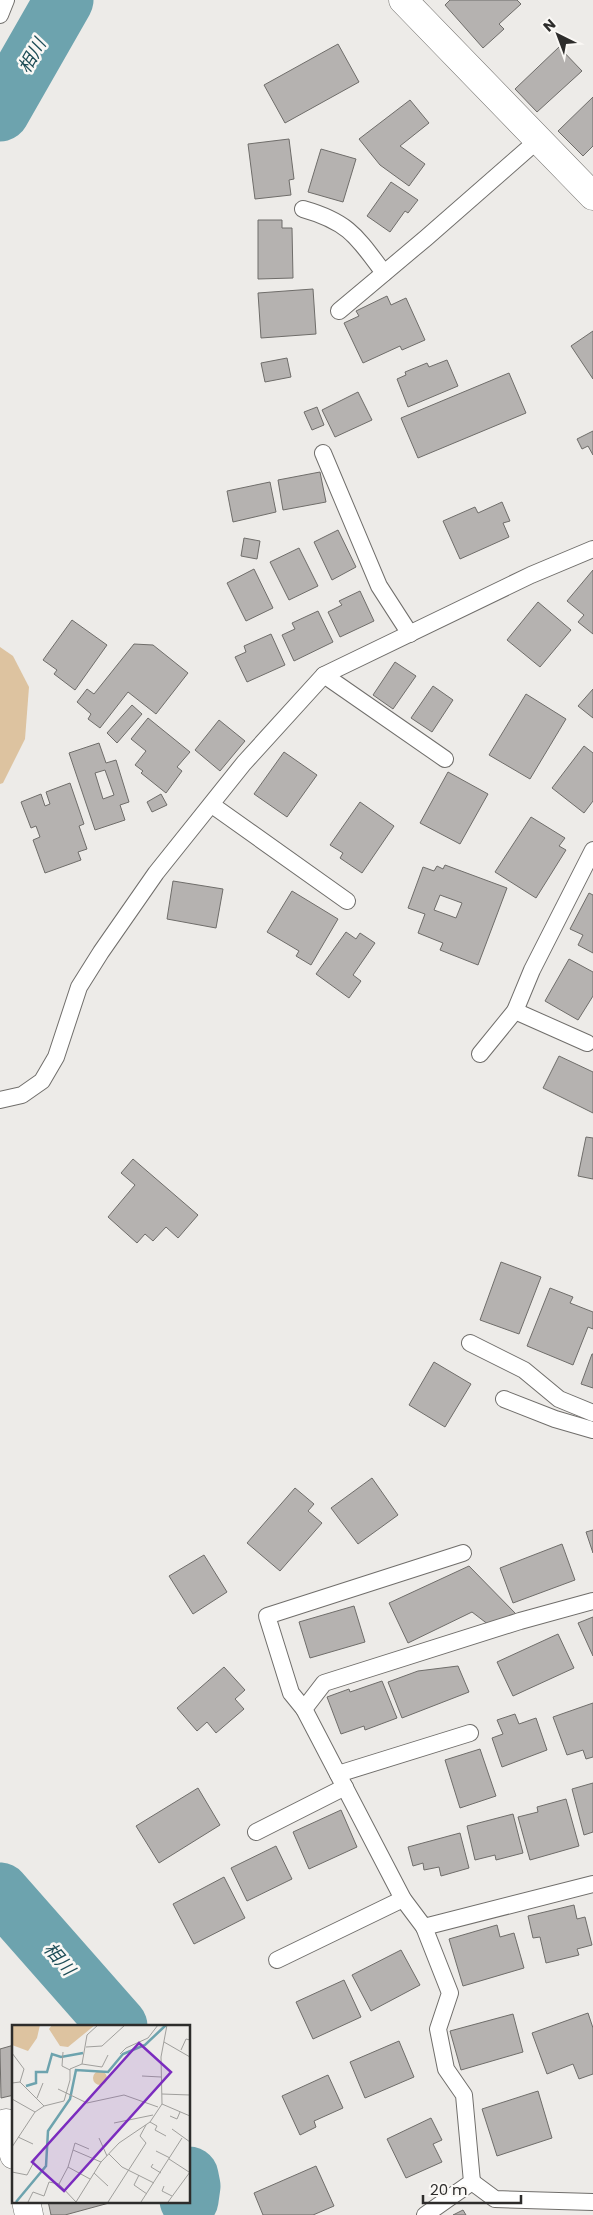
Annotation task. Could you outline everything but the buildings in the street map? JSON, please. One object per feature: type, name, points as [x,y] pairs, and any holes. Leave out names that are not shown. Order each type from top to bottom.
[{"type":"street","points":[[403,0],[593,196]]},
{"type":"street","points":[[6,2123],[12,2147]]},
{"type":"street","points":[[26,2202],[29,2215]]},
{"type":"lane","points":[[0,15],[6,0]]},
{"type":"lane","points":[[339,311],[538,140]]},
{"type":"lane","points":[[303,209],[325,215],[354,233],[384,274]]},
{"type":"lane","points":[[323,453],[379,586],[410,634]]},
{"type":"lane","points":[[0,1100],[22,1095],[42,1081],[56,1057],[79,987],[156,873],[212,805],[244,762],[324,675],[531,575],[593,549]]},
{"type":"lane","points":[[324,675],[445,759]]},
{"type":"lane","points":[[212,805],[347,901]]},
{"type":"lane","points":[[480,1054],[515,1011],[532,970],[593,850]]},
{"type":"lane","points":[[515,1011],[587,1043]]},
{"type":"lane","points":[[470,1343],[524,1370],[559,1399],[593,1413]]},
{"type":"lane","points":[[504,1399],[593,1430]]},
{"type":"lane","points":[[463,1552],[267,1616],[291,1693],[304,1709],[403,1899],[424,1927],[450,1993],[438,2029],[446,2069],[464,2095],[472,2182],[495,2200],[593,2202]]},
{"type":"lane","points":[[304,1709],[324,1684],[520,1621],[593,1601]]},
{"type":"lane","points":[[256,1832],[341,1780],[470,1733]]},
{"type":"lane","points":[[424,1927],[593,1884]]},
{"type":"lane","points":[[276,1960],[403,1899]]},
{"type":"lane","points":[[425,2215],[472,2182]]},
{"type":"shaded area","points":[[0,647],[13,656],[29,687],[25,739],[3,783],[0,784]]},
{"type":"waterway","name":"相川","points":[[0,112],[64,0]]},
{"type":"waterway","name":"相川","points":[[0,1892],[117,2025]]},
{"type":"waterway","name":"相川","points":[[190,2181],[190,2193]]}]
